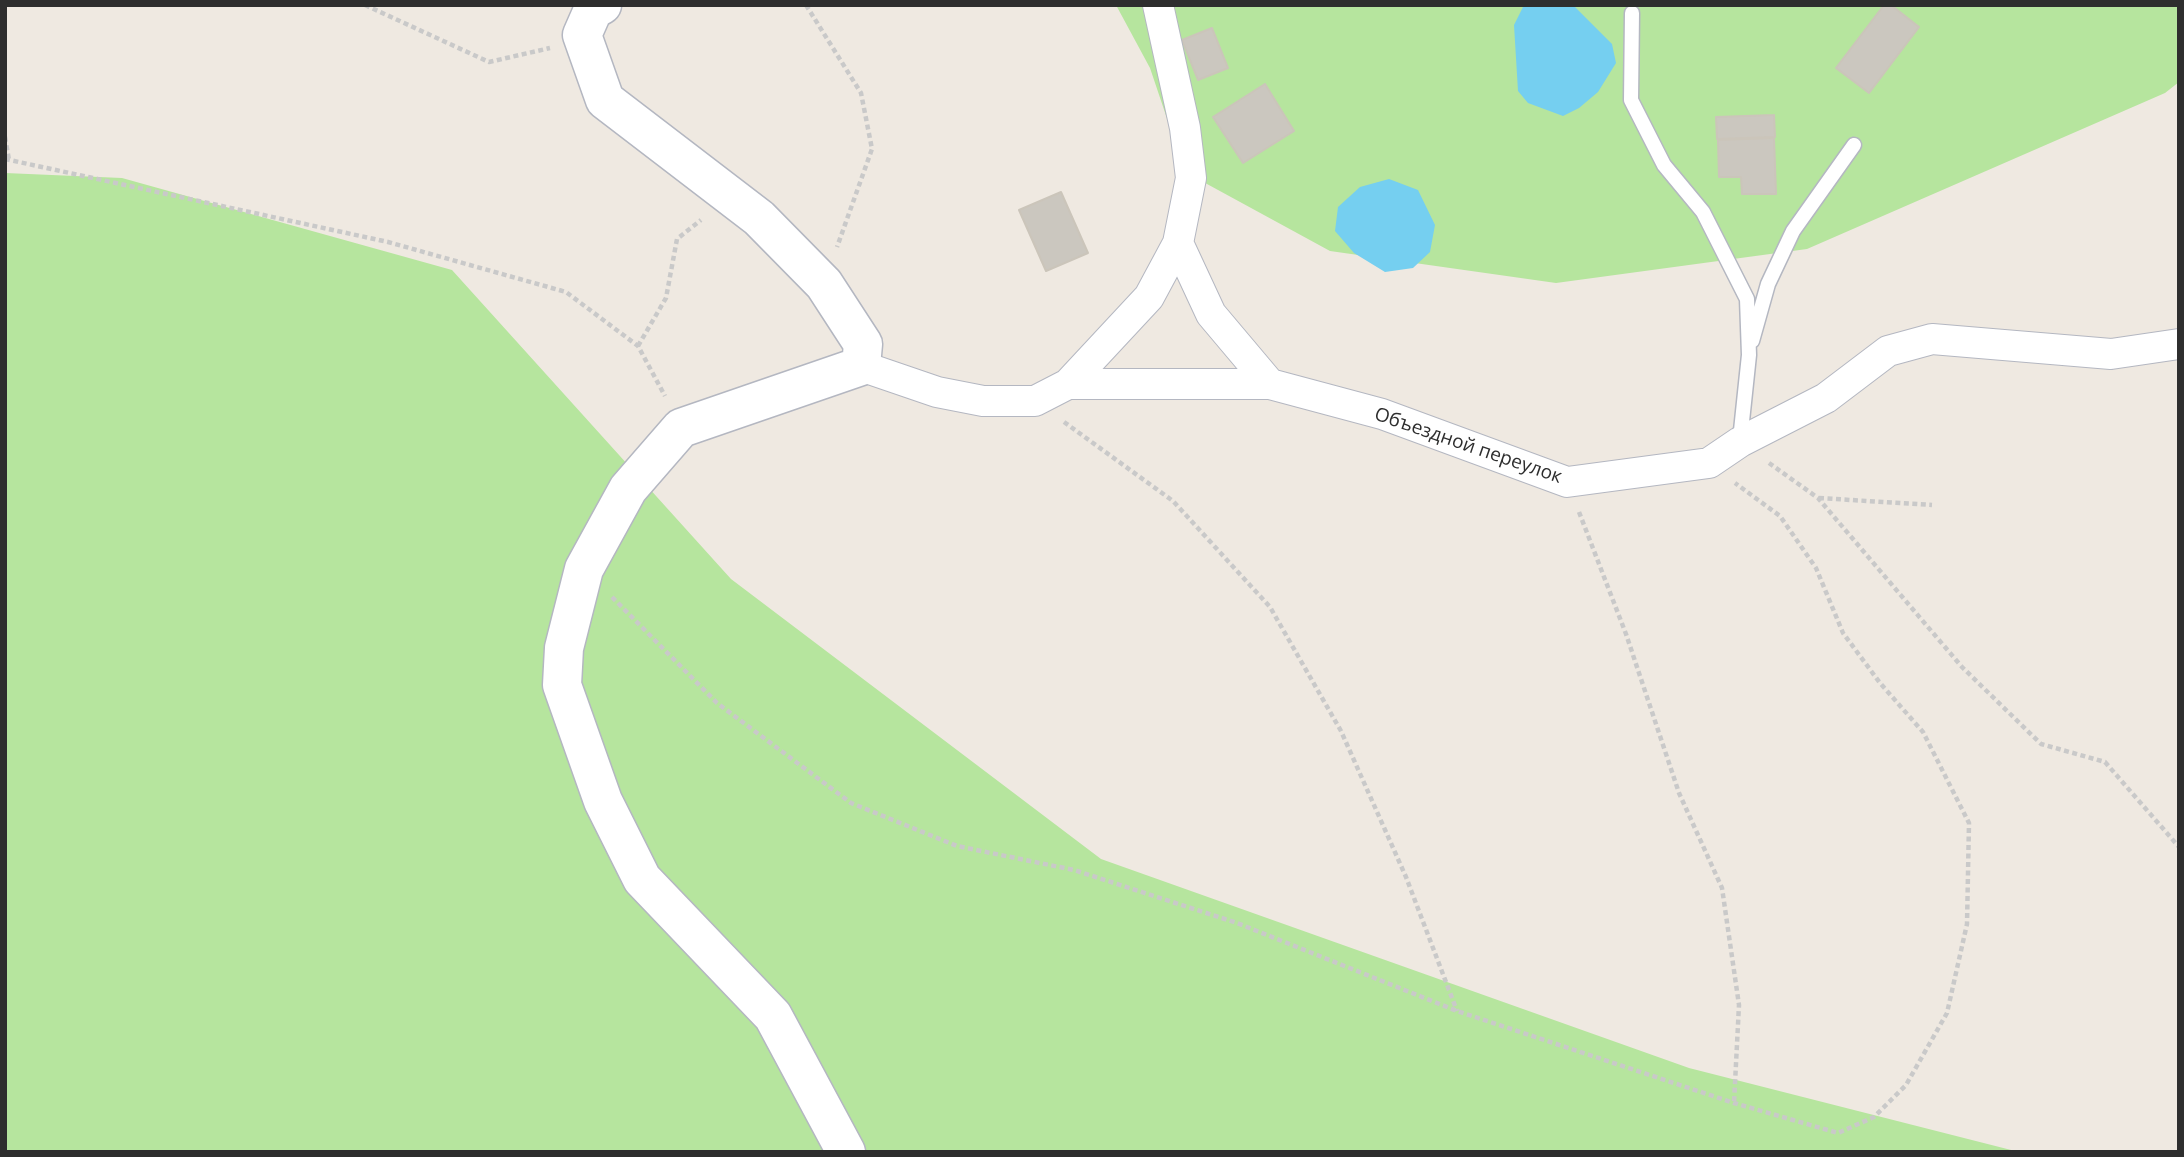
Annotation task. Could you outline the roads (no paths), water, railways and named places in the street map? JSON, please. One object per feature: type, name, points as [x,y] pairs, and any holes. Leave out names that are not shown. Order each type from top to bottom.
[{"type":"street","points":[[846,1152],[773,1016],[642,878],[603,801],[562,685],[564,648],[584,569],[628,489],[681,428],[860,366],[937,392],[983,401],[1035,401],[1068,384],[1149,297],[1178,243],[1191,178],[1185,128],[1158,5]]},
{"type":"street","points":[[592,20],[605,100],[759,218],[824,284],[863,344],[860,366]]},
{"type":"street","points":[[1178,243],[1212,314],[1270,384]]},
{"type":"street","name":"Объездной переулок","points":[[1068,384],[1270,384],[1382,414],[1567,482],[1709,463],[1740,442],[1826,398],[1888,351],[1932,339],[2111,354],[2179,344]]},
{"type":"lane","points":[[1632,13],[1631,100],[1664,164],[1703,212],[1747,299],[1749,355],[1740,442]]},
{"type":"lane","points":[[1749,355],[1768,284],[1793,231],[1854,145]]},
{"type":"water","points":[[1524,5],[1573,5],[1612,44],[1616,63],[1598,92],[1579,108],[1563,116],[1528,103],[1518,91],[1514,25]]},
{"type":"water","points":[[1389,179],[1418,190],[1435,225],[1430,252],[1413,268],[1385,272],[1354,253],[1335,231],[1338,207],[1360,187]]}]
